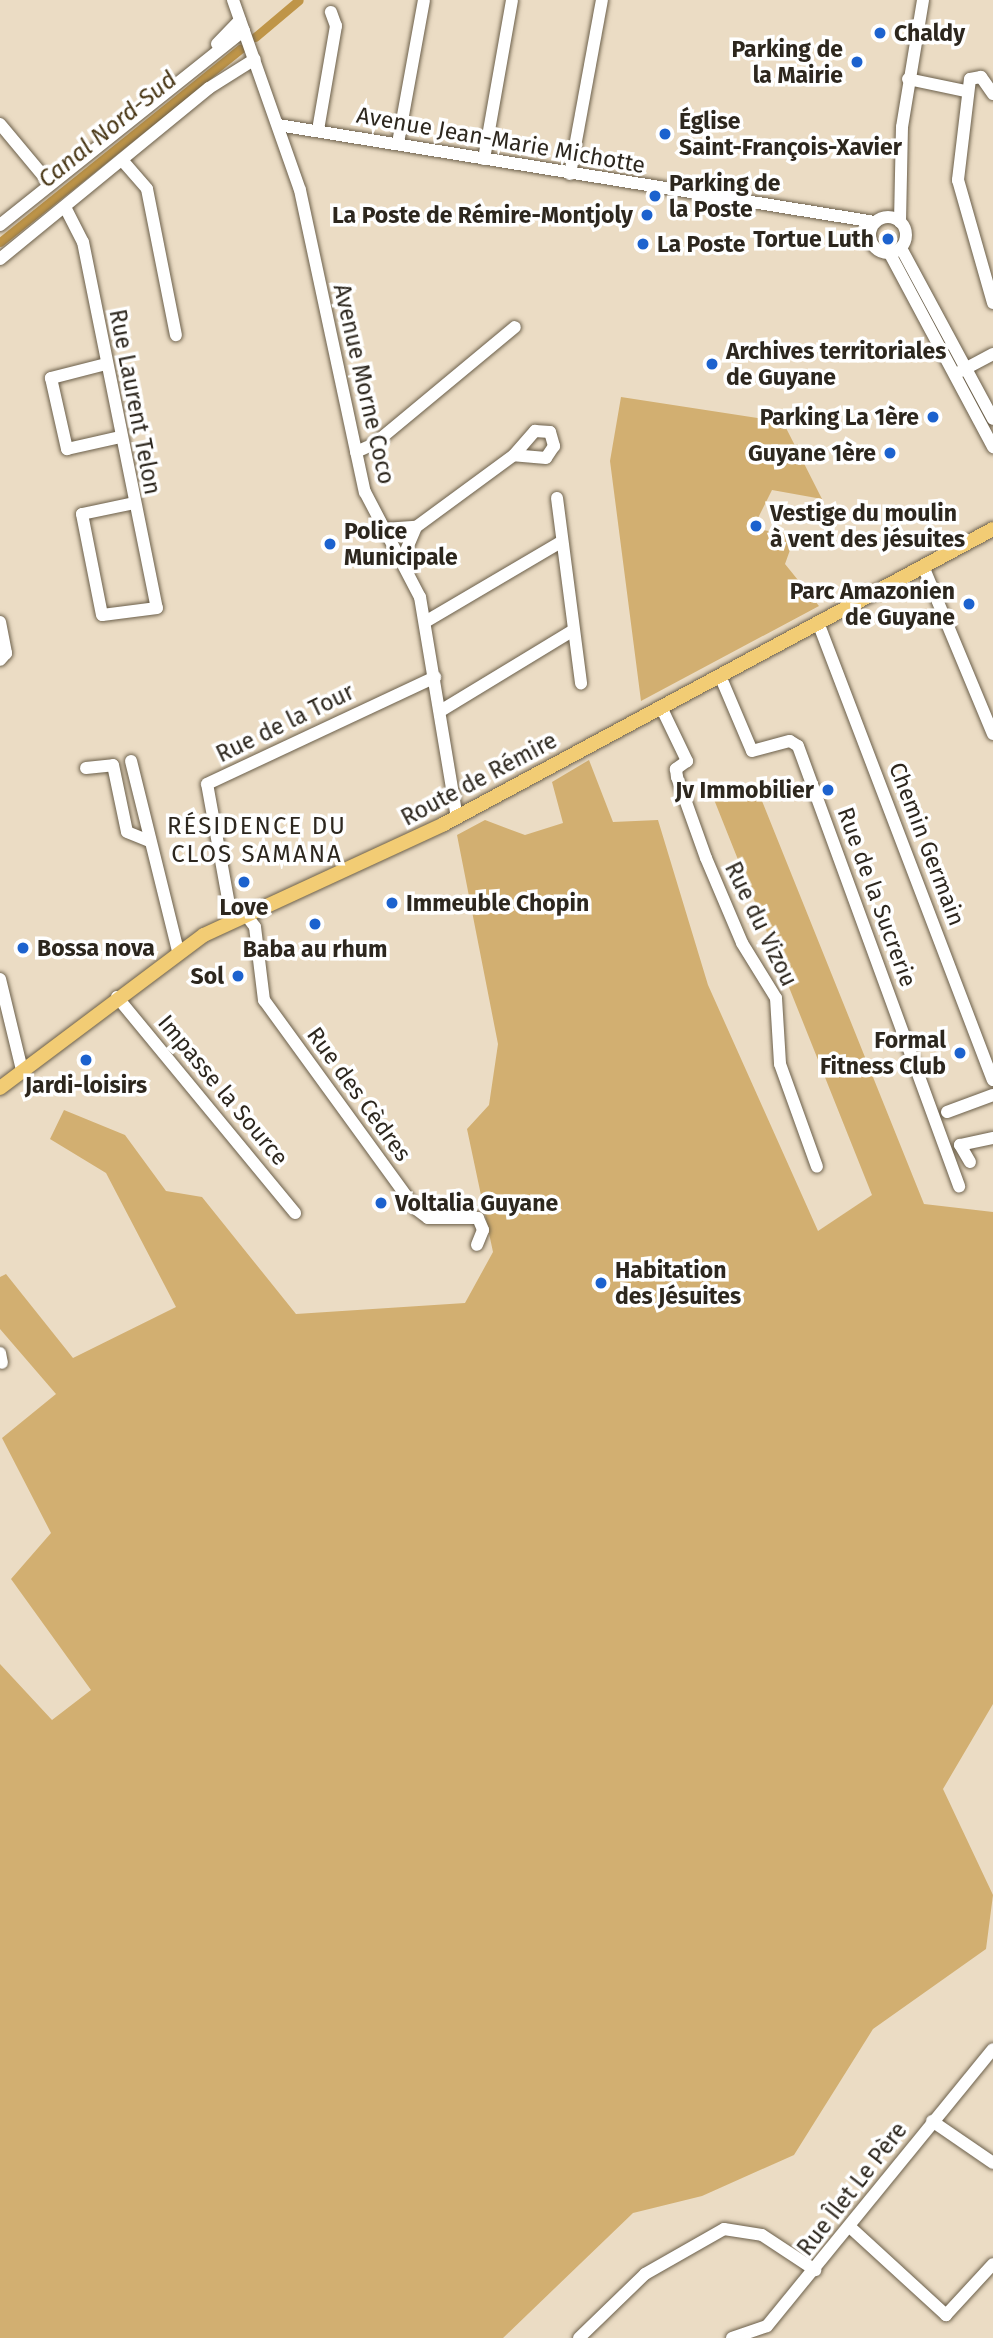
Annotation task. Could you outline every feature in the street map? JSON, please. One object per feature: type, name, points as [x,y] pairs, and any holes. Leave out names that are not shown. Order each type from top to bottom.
[{"type":"main road","name":"Route de Rémire","points":[[0,1088],[178,951],[232,921],[457,817],[721,678],[993,529]]},
{"type":"street","name":"Avenue Morne Coco","points":[[233,0],[300,190],[365,492],[402,560],[425,622],[442,710],[457,817]]},
{"type":"street","points":[[398,143],[424,0]]},
{"type":"street","points":[[484,159],[512,0]]},
{"type":"street","points":[[570,174],[602,0]]},
{"type":"street","points":[[923,0],[908,79],[896,183],[900,222],[906,238],[895,251],[960,372],[993,447]]},
{"type":"street","points":[[318,130],[336,26],[331,12]]},
{"type":"street","points":[[0,225],[206,58],[242,25]]},
{"type":"street","points":[[0,259],[122,160],[255,59]]},
{"type":"street","points":[[993,94],[981,77],[970,79],[965,91],[958,180],[993,303]]},
{"type":"street","points":[[908,79],[965,91]]},
{"type":"street","points":[[0,124],[50,184]]},
{"type":"street","name":"Avenue Jean-Marie Michotte","points":[[278,125],[398,143],[841,221],[900,222]]},
{"type":"street","points":[[122,160],[147,189],[176,335]]},
{"type":"street","points":[[870,241],[896,183]]},
{"type":"street","name":"Rue Laurent Telon","points":[[65,207],[83,242],[156,608],[99,613],[82,514],[134,503]]},
{"type":"street","name":"Avenue Jean-Marie Michotte","points":[[841,221],[870,241],[895,251]]},
{"type":"street","points":[[356,452],[374,444],[515,327]]},
{"type":"street","points":[[960,372],[993,354]]},
{"type":"street","points":[[106,364],[51,378],[67,449],[120,437]]},
{"type":"street","points":[[960,372],[993,419]]},
{"type":"street","points":[[402,560],[416,527],[514,456]]},
{"type":"street","points":[[557,498],[572,631],[581,683]]},
{"type":"street","points":[[384,529],[416,527]]},
{"type":"street","points":[[425,622],[561,542]]},
{"type":"street","points":[[923,566],[993,734]]},
{"type":"street","points":[[0,622],[6,653],[0,660]]},
{"type":"street","name":"Chemin Germain","points":[[819,625],[993,1080]]},
{"type":"street","points":[[442,710],[572,631]]},
{"type":"street","name":"Rue de la Tour","points":[[232,921],[207,784],[435,677]]},
{"type":"street","name":"Rue de la Sucrerie","points":[[721,678],[752,751],[790,741],[798,746],[959,1186]]},
{"type":"street","name":"Rue du Vizou","points":[[662,709],[687,761],[676,769],[677,777],[706,858],[742,943],[776,998],[780,1064],[817,1167]]},
{"type":"street","points":[[131,761],[178,951]]},
{"type":"street","points":[[86,768],[113,765],[127,832],[149,841]]},
{"type":"street","name":"Rue des Cèdres","points":[[246,915],[255,927],[264,1000],[416,1209],[428,1218],[478,1218],[483,1230],[477,1245]]},
{"type":"street","points":[[0,979],[22,1070]]},
{"type":"street","name":"Impasse la Source","points":[[117,997],[295,1213]]},
{"type":"street","points":[[947,1112],[993,1095]]},
{"type":"street","points":[[970,1162],[960,1145],[993,1138]]},
{"type":"street","name":"Rue Îlet Le Père","points":[[732,2338],[769,2332],[932,2120],[993,2049]]},
{"type":"street","points":[[932,2120],[993,2163]]},
{"type":"street","points":[[851,2228],[946,2315],[993,2264]]},
{"type":"street","points":[[579,2338],[645,2274],[724,2229],[762,2235],[815,2270]]},
{"type":"shaded area","points":[[621,397],[783,422],[822,499],[772,490],[753,528],[795,536],[785,564],[819,606],[641,701],[610,461]]},
{"type":"shaded area","points":[[589,760],[613,822],[658,820],[708,985],[818,1231],[872,1195],[713,797],[756,786],[924,1204],[993,1212],[993,1704],[943,1789],[993,1895],[986,1949],[873,2029],[794,2155],[702,2196],[633,2213],[503,2338],[0,2338],[0,1664],[52,1720],[91,1690],[11,1579],[51,1533],[2,1438],[56,1394],[0,1329],[0,1277],[6,1274],[73,1358],[176,1307],[106,1173],[50,1139],[64,1110],[125,1135],[166,1191],[202,1197],[296,1314],[465,1303],[493,1252],[467,1129],[489,1105],[498,1044],[457,835],[485,820],[525,835],[563,823],[552,782]]},
{"type":"waterway","name":"Canal Nord-Sud","points":[[255,37],[299,0]]},
{"type":"waterway","name":"Canal Nord-Sud","points":[[0,242],[241,48]]},
{"type":"place","name":"Chaldy","points":[[880,33]]},
{"type":"place","name":"Parking de la Mairie","points":[[857,62]]},
{"type":"place","name":"Église Saint-François-Xavier","points":[[665,134]]},
{"type":"place","name":"Parking de la Poste","points":[[655,196]]},
{"type":"place","name":"La Poste de Rémire-Montjoly","points":[[647,215]]},
{"type":"place","name":"Tortue Luth","points":[[888,239]]},
{"type":"place","name":"La Poste","points":[[643,244]]},
{"type":"place","name":"Archives territoriales de Guyane","points":[[712,364]]},
{"type":"place","name":"Parking La 1ère","points":[[933,417]]},
{"type":"place","name":"Guyane 1ère","points":[[890,453]]},
{"type":"place","name":"Vestige du moulin à vent des jésuites","points":[[756,526]]},
{"type":"place","name":"Police Municipale","points":[[330,544]]},
{"type":"place","name":"Parc Amazonien de Guyane","points":[[969,604]]},
{"type":"place","name":"Jv Immobilier","points":[[828,790]]},
{"type":"place","name":"Love","points":[[244,882]]},
{"type":"place","name":"Immeuble Chopin","points":[[392,903]]},
{"type":"place","name":"Baba au rhum","points":[[315,924]]},
{"type":"place","name":"Bossa nova","points":[[23,948]]},
{"type":"place","name":"Sol","points":[[238,976]]},
{"type":"place","name":"Formal Fitness Club","points":[[960,1053]]},
{"type":"place","name":"Jardi-loisirs","points":[[86,1060]]},
{"type":"place","name":"Voltalia Guyane","points":[[381,1203]]},
{"type":"place","name":"Habitation des Jésuites","points":[[601,1283]]},
{"type":"district","name":"RÉSIDENCE DU CLOS SAMANA","points":[[257,841]]}]
